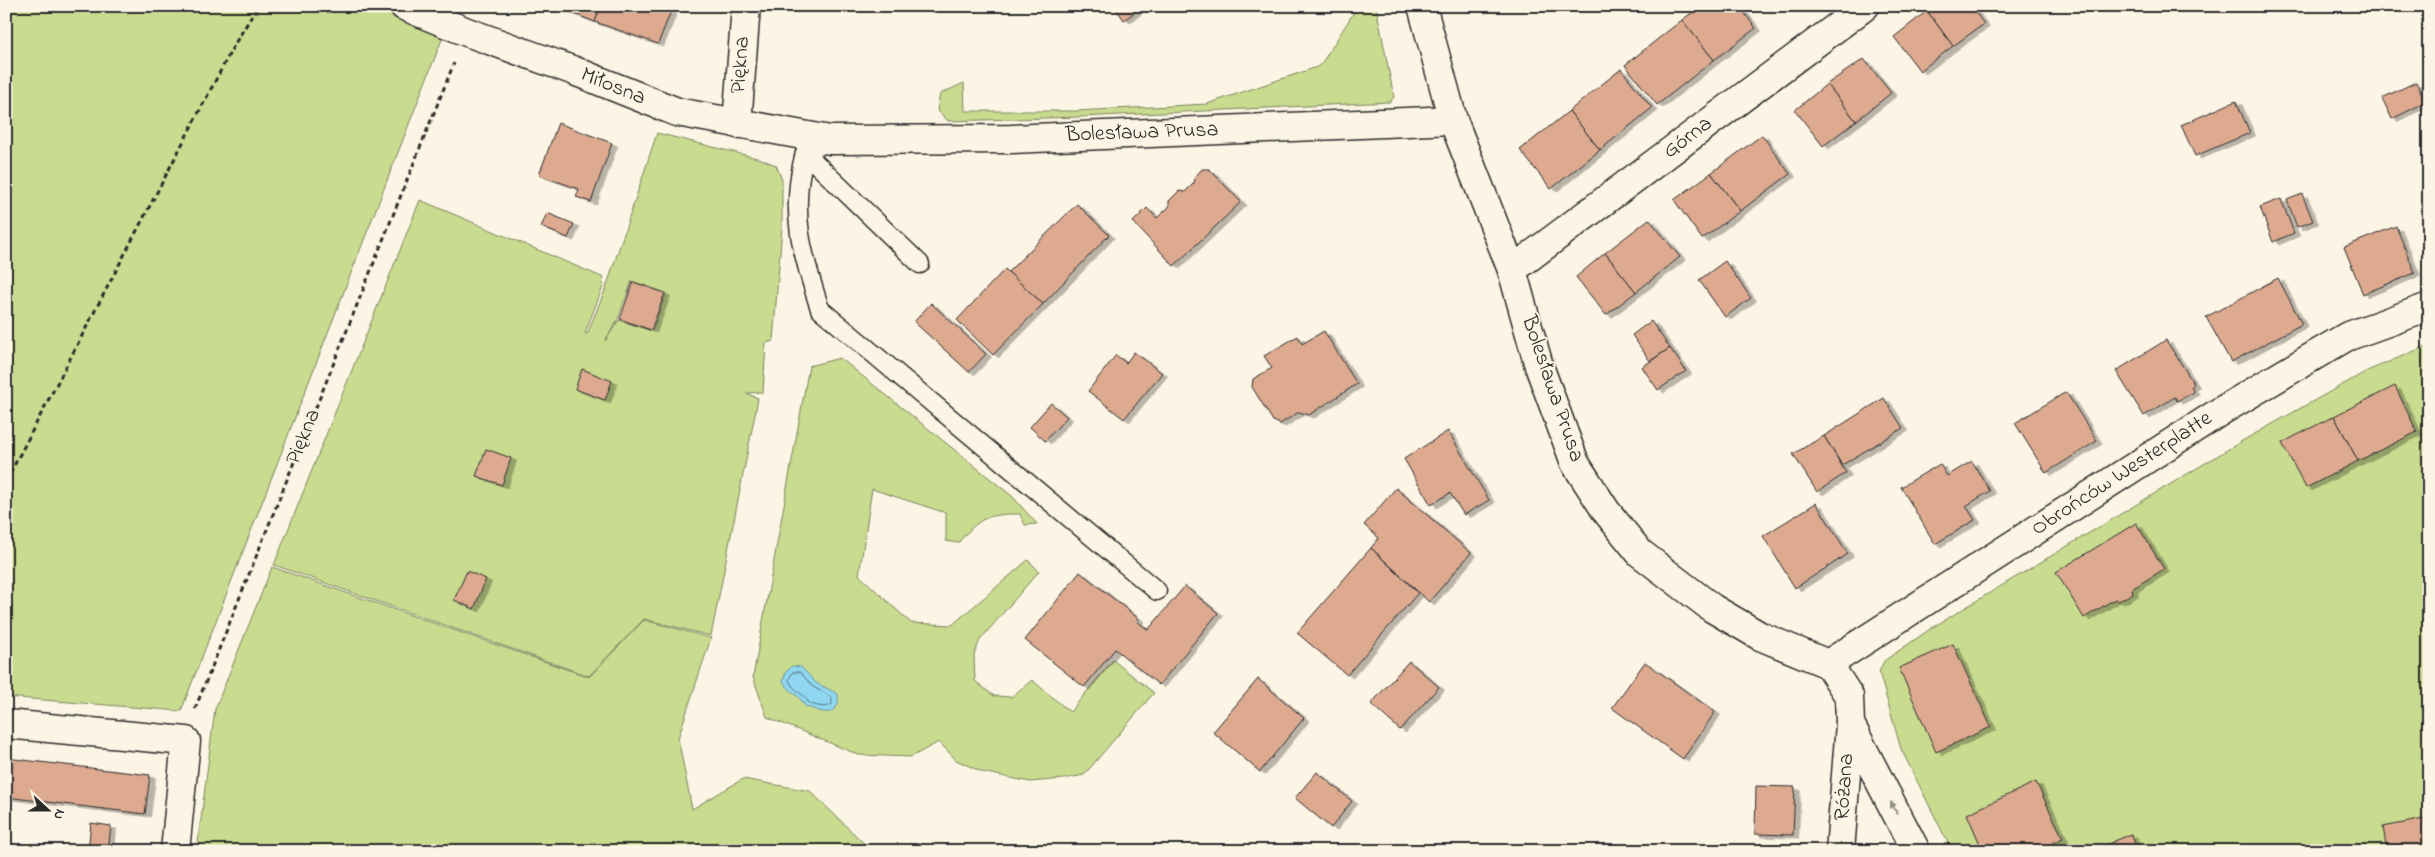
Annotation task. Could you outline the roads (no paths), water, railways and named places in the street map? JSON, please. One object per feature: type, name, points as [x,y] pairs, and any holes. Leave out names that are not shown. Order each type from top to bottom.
[{"type":"street","name":"Miłosna","points":[[404,6],[677,112],[830,140]]},
{"type":"street","name":"Piękna","points":[[737,124],[746,6]]},
{"type":"street","name":"Bolesława Prusa","points":[[1422,6],[1453,120],[1512,270],[1539,366],[1575,463],[1606,512],[1640,552],[1712,608],[1760,636],[1828,664]]},
{"type":"street","name":"Górna","points":[[1512,270],[1865,6]]},
{"type":"street","name":"Bolesława Prusa","points":[[830,140],[1011,139],[1453,120]]},
{"type":"street","name":"Obrońców Westerplatte","points":[[1828,664],[2221,411],[2337,342],[2429,307]]},
{"type":"street","points":[[1828,664],[1848,696],[1850,724],[1916,851]]},
{"type":"street","points":[[6,724],[186,740],[175,851]]},
{"type":"street","name":"Różana","points":[[1840,851],[1850,724]]},
{"type":"lane","points":[[830,140],[805,154],[798,178],[797,225],[801,247],[820,309],[1157,591]]},
{"type":"lane","points":[[805,154],[920,264]]},
{"type":"water","points":[[792,666],[801,667],[816,683],[838,694],[838,705],[831,712],[822,712],[805,706],[785,685],[783,681],[786,672]]}]
